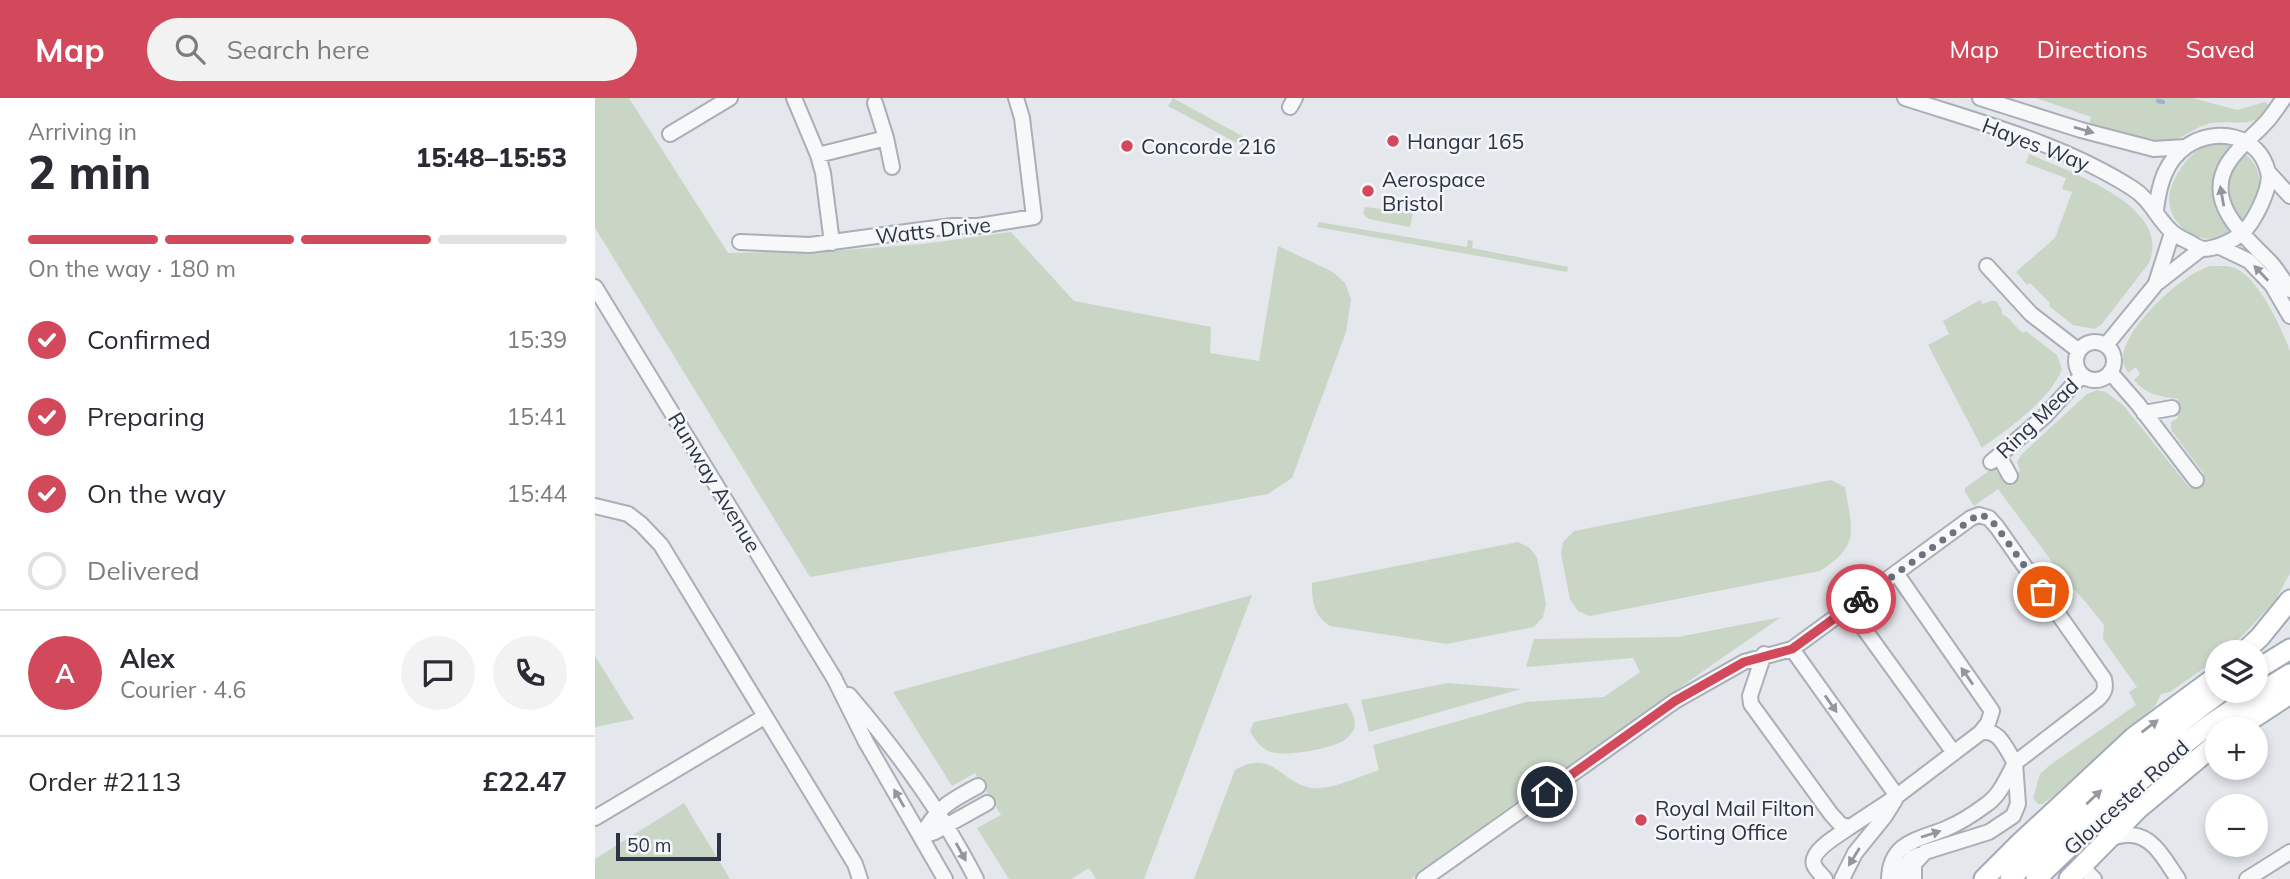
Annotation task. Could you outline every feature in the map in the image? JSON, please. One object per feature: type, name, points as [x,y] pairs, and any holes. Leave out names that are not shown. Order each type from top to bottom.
[{"type":"main road","points":[[2257,640],[2290,600]]},
{"type":"main road","points":[[2268,663],[2290,649]]},
{"type":"main road","name":"Gloucester Road","points":[[2036,879],[2110,808],[2178,749],[2201,731],[2290,674]]},
{"type":"main road","points":[[1984,879],[2134,737],[2205,685]]},
{"type":"main road","points":[[2255,717],[2290,694]]},
{"type":"main road","name":"Gloucester Road","points":[[2010,879],[2098,793],[2207,703]]},
{"type":"main road","points":[[2081,875],[2109,838],[2164,786],[2205,753]]},
{"type":"street","points":[[670,134],[730,98]]},
{"type":"street","points":[[794,98],[823,173],[832,243]]},
{"type":"street","name":"Watts Drive","points":[[740,242],[810,245],[1034,217],[1022,118],[1016,98]]},
{"type":"street","name":"Hayes Way","points":[[1905,98],[2031,140],[2095,166],[2135,190],[2156,210],[2172,233]]},
{"type":"street","name":"Hayes Way","points":[[1980,98],[2081,130],[2154,149],[2185,147]]},
{"type":"street","points":[[2284,98],[2267,122],[2246,140],[2227,164],[2220,180],[2221,198],[2228,218],[2274,267],[2290,290]]},
{"type":"street","points":[[875,103],[892,167]]},
{"type":"street","points":[[2262,156],[2267,122]]},
{"type":"street","points":[[2156,210],[2162,177],[2171,161],[2185,147],[2204,137],[2225,134],[2246,140],[2262,156],[2269,173],[2290,196]]},
{"type":"street","points":[[818,155],[886,138]]},
{"type":"street","points":[[2106,345],[2156,284],[2201,249],[2218,246],[2242,233],[2266,193],[2269,173]]},
{"type":"street","points":[[2156,284],[2172,233],[2201,249]]},
{"type":"street","points":[[2218,246],[2249,261],[2272,285],[2290,316]]},
{"type":"street","points":[[1987,266],[2031,314],[2079,351]]},
{"type":"street","name":"Runway Avenue","points":[[595,286],[834,678],[866,742],[945,879]]},
{"type":"street","points":[[2094,342],[2106,345],[2114,358],[2110,372],[2100,379],[2082,375],[2077,368],[2079,351],[2083,346],[2094,342]]},
{"type":"street","points":[[2110,372],[2196,480]]},
{"type":"street","name":"Ring Mead","points":[[2010,476],[1995,459],[2045,416],[2082,375]]},
{"type":"street","points":[[2144,413],[2172,408]]},
{"type":"street","points":[[595,506],[628,514],[661,545],[855,864],[860,879]]},
{"type":"street","points":[[1424,879],[1675,701],[1744,662],[1765,654],[1792,649],[1979,514],[1989,518],[2103,679],[2104,694],[2015,763],[1999,792],[1990,802],[1947,829],[1915,839],[1897,852],[1889,867],[1889,879]]},
{"type":"street","points":[[1825,879],[1814,866],[1814,858],[1819,850],[1897,796],[1980,733],[1988,723],[1992,711],[1896,573]]},
{"type":"street","points":[[1849,608],[1954,753]]},
{"type":"street","points":[[1792,649],[1897,796]]},
{"type":"street","points":[[1765,654],[1752,690],[1751,704],[1832,814],[1841,825],[1850,827]]},
{"type":"street","name":"Runway Avenue","points":[[834,678],[879,730],[938,812],[976,879]]},
{"type":"street","points":[[595,818],[764,717]]},
{"type":"street","points":[[1903,879],[1902,869],[1912,858],[1989,832],[2013,816],[2018,804],[2015,763],[1995,733],[1988,730],[1980,733]]},
{"type":"street","points":[[921,837],[938,812],[951,799],[978,786]]},
{"type":"street","points":[[1842,879],[1855,853],[1885,816],[1897,796]]},
{"type":"street","points":[[921,837],[987,803]]},
{"type":"street","points":[[2109,838],[2131,835],[2145,838],[2154,845],[2178,879]]},
{"type":"street","points":[[1915,879],[1914,864],[1926,852]]},
{"type":"street","points":[[2247,879],[2290,852]]},
{"type":"green space","points":[[595,98],[629,98],[728,253],[830,251],[923,244],[1011,232],[1074,301],[1211,327],[1210,353],[1259,361],[1278,246],[1333,272],[1345,283],[1351,299],[1346,332],[1292,478],[1268,494],[810,577],[595,228]]},
{"type":"green space","points":[[1173,98],[1253,142],[1248,149],[1168,106]]},
{"type":"green space","points":[[2036,98],[2193,98],[2237,110],[2265,102],[2272,107],[2258,119],[2244,123],[2212,123],[2173,140],[2152,142],[2089,125],[2091,117]]},
{"type":"green space","points":[[2215,143],[2235,147],[2251,159],[2259,176],[2259,186],[2248,211],[2235,228],[2220,237],[2209,239],[2188,232],[2179,224],[2173,215],[2170,192],[2188,159],[2200,149]]},
{"type":"green space","points":[[2029,154],[2113,194],[2132,208],[2146,224],[2152,242],[2149,263],[2102,324],[2095,329],[2073,325],[2049,306],[2050,303],[2030,283],[2027,285],[2016,272],[2055,238],[2072,192],[2062,189],[2066,178],[2026,163]]},
{"type":"green space","points":[[1365,207],[1413,213],[1410,227],[1369,219],[1363,214]]},
{"type":"green space","points":[[1319,222],[1467,247],[1468,240],[1473,241],[1472,248],[1568,267],[1567,272],[1317,227]]},
{"type":"green space","points":[[2210,266],[2224,266],[2246,275],[2262,294],[2290,351],[2290,573],[2275,601],[2239,640],[2205,640],[2205,667],[2170,692],[2161,694],[2155,706],[2053,796],[2043,804],[2038,804],[2033,798],[2040,774],[2136,705],[2129,692],[2137,687],[2103,639],[2104,625],[2064,578],[1998,489],[1974,506],[1965,488],[1993,468],[2007,482],[2020,471],[2017,462],[2021,455],[2087,394],[2097,390],[2106,392],[2124,406],[2189,487],[2204,474],[2171,430],[2171,422],[2178,418],[2178,399],[2143,389],[2134,380],[2140,374],[2136,367],[2128,373],[2123,357],[2133,331],[2144,317],[2171,290]]},
{"type":"green space","points":[[1980,300],[1983,304],[1996,301],[2002,314],[2020,331],[2026,331],[2057,355],[2062,369],[2039,402],[1982,448],[1928,345],[1949,334],[1943,321]]},
{"type":"green space","points":[[1831,480],[1845,487],[1851,535],[1842,553],[1820,571],[1590,616],[1578,611],[1570,599],[1561,554],[1563,542],[1574,531]]},
{"type":"green space","points":[[1518,542],[1530,548],[1537,558],[1546,604],[1543,617],[1534,627],[1447,644],[1330,626],[1320,617],[1315,607],[1312,583]]},
{"type":"green space","points":[[1252,595],[1144,879],[1096,879],[1089,868],[1071,879],[1009,879],[977,828],[1001,815],[975,773],[952,786],[893,692]]},
{"type":"green space","points":[[1781,617],[1547,780],[1411,879],[1194,879],[1235,770],[1260,763],[1309,787],[1336,785],[1379,770],[1373,745],[1526,702],[1604,697],[1640,672],[1633,658],[1526,667],[1534,639],[1678,637]]},
{"type":"green space","points":[[595,656],[634,719],[595,727]]},
{"type":"green space","points":[[1448,683],[1521,689],[1369,732],[1361,700]]},
{"type":"green space","points":[[1347,703],[1354,719],[1354,729],[1344,740],[1328,747],[1305,752],[1274,753],[1262,747],[1250,731],[1254,722]]},
{"type":"green space","points":[[684,803],[730,879],[595,879],[595,859]]},
{"type":"waterway","points":[[2158,101],[2163,102]]},
{"type":"way so far","points":[[1861,599],[1979,514],[1989,518],[1997,527],[2043,592]]},
{"type":"place","name":"Hangar 165","points":[[1393,141]]},
{"type":"place","name":"Concorde 216","points":[[1127,146]]},
{"type":"place","name":"Aerospace Bristol","points":[[1368,191]]},
{"type":"place","name":"Royal Mail Filton Sorting Office","points":[[1641,820]]},
{"type":"route","points":[[1547,792],[1675,701],[1744,662],[1765,654],[1792,649],[1861,599]]}]
